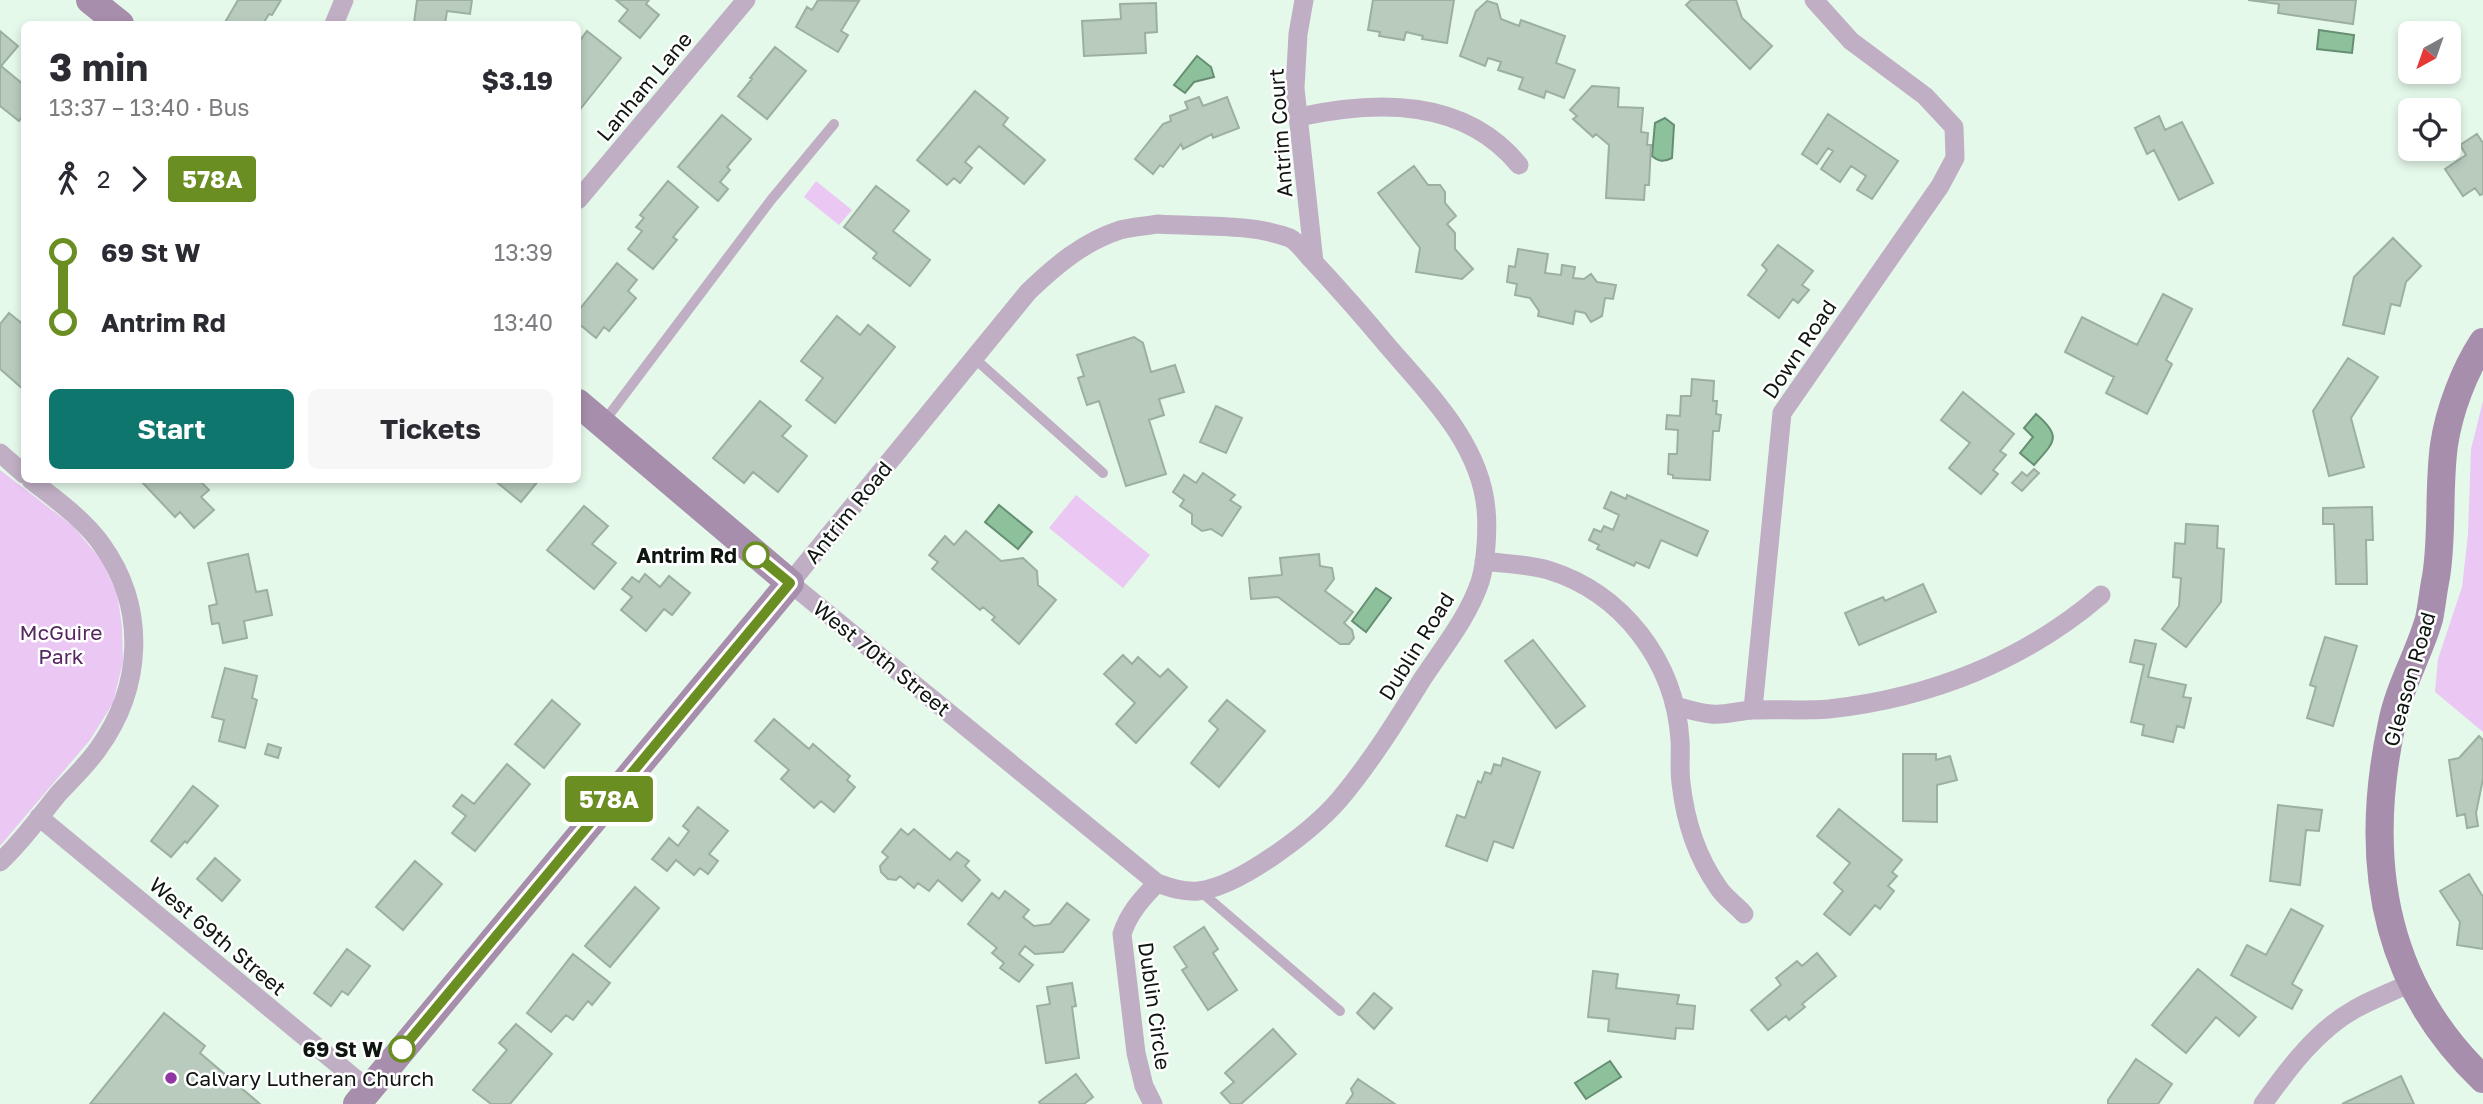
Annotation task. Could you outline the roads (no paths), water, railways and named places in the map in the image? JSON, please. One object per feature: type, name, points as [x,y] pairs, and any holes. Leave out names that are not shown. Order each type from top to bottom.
[{"type":"street","points":[[90,0],[116,21]]},
{"type":"street","points":[[335,21],[344,0]]},
{"type":"street","name":"Lanham Lane","points":[[581,196],[746,0]]},
{"type":"street","name":"Antrim Court","points":[[1304,0],[1298,34],[1296,75],[1314,262]]},
{"type":"street","name":"Down Road","points":[[1753,709],[1782,413],[1940,186],[1955,158],[1954,127],[1925,96],[1851,41],[1814,0]]},
{"type":"street","points":[[1299,117],[1339,108],[1381,106],[1422,109],[1484,131],[1504,146],[1520,165]]},
{"type":"street","name":"Antrim Road","points":[[363,1097],[1028,292],[1055,266],[1085,245],[1121,230],[1158,224],[1265,233],[1293,239],[1314,262]]},
{"type":"street","name":"Dublin Road","points":[[1200,891],[1253,868],[1292,843],[1337,803],[1368,764],[1463,617],[1479,583],[1484,561],[1486,509],[1478,476],[1464,443],[1443,411],[1342,291],[1314,262]]},
{"type":"street","name":"Gleason Road","points":[[2483,342],[2456,399],[2444,444],[2438,564],[2429,618],[2392,721],[2384,767],[2378,831],[2383,888],[2392,936],[2410,983],[2440,1030],[2483,1079]]},
{"type":"street","name":"West 70th Street","points":[[581,406],[790,583],[1157,883]]},
{"type":"street","points":[[0,453],[21,471]]},
{"type":"street","points":[[0,862],[98,749],[117,717],[131,684],[136,647],[132,610],[120,575],[101,543],[76,517],[35,483]]},
{"type":"street","points":[[1484,561],[1546,570],[1582,584],[1615,606],[1640,633],[1661,666],[1675,706],[1686,819],[1718,888],[1744,914]]},
{"type":"street","points":[[1675,706],[1713,715],[1753,709],[1827,709],[1883,701],[1938,687],[1992,666],[2033,643],[2071,621],[2101,595]]},
{"type":"street","name":"West 69th Street","points":[[39,817],[363,1097]]},
{"type":"street","points":[[1157,883],[1180,891],[1200,891]]},
{"type":"street","name":"Dublin Circle","points":[[1153,1104],[1144,1086],[1136,1053],[1122,934],[1134,907],[1157,883]]},
{"type":"street","points":[[2263,1104],[2295,1061],[2322,1034],[2353,1010],[2410,983]]},
{"type":"lane","points":[[602,424],[771,200],[834,124]]},
{"type":"lane","points":[[974,358],[1103,472]]},
{"type":"lane","points":[[1200,891],[1340,1011]]},
{"type":"place","name":"Antrim Rd","points":[[756,555]]},
{"type":"place","name":"69 St W","points":[[402,1049]]},
{"type":"place","name":"Calvary Lutheran Church","points":[[171,1078]]},
{"type":"park label","name":"McGuire Park","points":[[61,644]]}]
